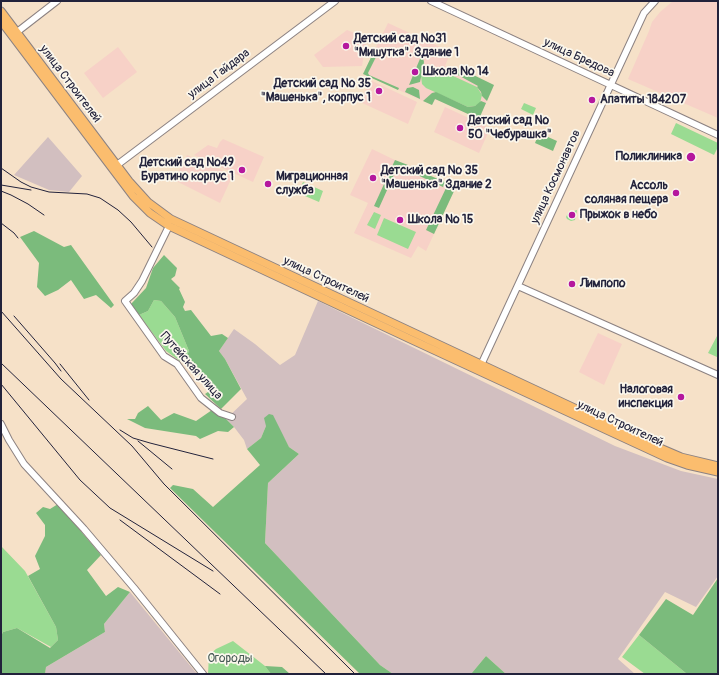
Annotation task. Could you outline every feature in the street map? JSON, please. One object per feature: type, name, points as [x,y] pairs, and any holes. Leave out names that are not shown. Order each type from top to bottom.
[{"type":"main road","name":"улица Строителей","points":[[1,11],[14,34],[141,205],[169,226],[236,253],[559,405],[667,458],[687,465],[718,472]]},
{"type":"main road","name":"улица Строителей","points":[[1,21],[14,34]]},
{"type":"main road","name":"улица Строителей","points":[[114,167],[141,196],[155,208],[236,253]]},
{"type":"main road","name":"улица Строителей","points":[[559,405],[682,457],[718,466]]},
{"type":"street","points":[[14,34],[57,1]]},
{"type":"street","name":"улица Гайдара","points":[[114,167],[335,1]]},
{"type":"street","name":"улица Бредова","points":[[431,1],[718,135]]},
{"type":"street","name":"улица Космонавтов","points":[[480,368],[644,13],[655,1]]},
{"type":"street","name":"Путейская улица","points":[[169,226],[142,281],[134,293],[125,301],[164,356],[177,364],[201,398],[220,413],[232,417]]},
{"type":"street","points":[[518,286],[718,375]]},
{"type":"street","points":[[1,424],[24,464],[80,524],[203,674]]},
{"type":"shaded area","points":[[673,1],[718,1],[718,118],[628,79],[652,22],[660,12]]},
{"type":"shaded area","name":"Школа № 14","points":[[388,23],[451,52],[445,66],[453,69],[455,66],[494,85],[479,119],[435,99],[432,105],[363,74]]},
{"type":"shaded area","name":"Детский сад №31 \"Мишутка\". Здание 1","points":[[347,30],[367,38],[362,66],[323,67],[314,55]]},
{"type":"shaded area","points":[[118,47],[137,72],[103,98],[84,73]]},
{"type":"shaded area","name":"Детский сад № 35 \"Машенька\", корпус 1","points":[[370,80],[417,102],[408,124],[360,102]]},
{"type":"shaded area","name":"Детский сад № 50 \"Чебурашка\"","points":[[445,107],[486,126],[483,131],[488,133],[479,153],[434,132]]},
{"type":"shaded area","points":[[48,137],[82,176],[69,192],[49,190],[14,175]]},
{"type":"shaded area","name":"Детский сад №49 Буратино корпус 1","points":[[223,139],[264,157],[253,182],[194,155],[208,145],[217,148]]},
{"type":"shaded area","name":"Школа № 15","points":[[372,149],[455,189],[426,251],[418,246],[411,258],[354,233],[368,203],[350,195]]},
{"type":"shaded area","points":[[187,155],[233,175],[220,203],[174,180]]},
{"type":"shaded area","points":[[318,301],[615,446],[681,471],[718,479],[718,576],[696,607],[665,592],[618,659],[635,674],[506,674],[486,656],[471,674],[393,674],[380,665],[265,543],[268,483],[299,454],[289,447],[283,436],[266,426],[261,438],[247,449],[244,440],[226,419],[247,399],[219,351],[234,329],[280,365],[295,355]]},
{"type":"shaded area","points":[[598,333],[622,344],[604,385],[579,372]]},
{"type":"shaded area","points":[[130,592],[197,674],[45,674],[46,667],[105,632],[104,624]]},
{"type":"green space","points":[[375,49],[379,51],[368,73],[369,75],[399,88],[398,90],[363,74]]},
{"type":"green space","points":[[422,54],[424,62],[420,82],[409,85]]},
{"type":"green space","points":[[430,67],[436,68],[477,87],[482,95],[480,103],[475,106],[468,107],[426,88],[422,84],[421,76],[425,70]]},
{"type":"green space","points":[[459,68],[494,85],[487,101],[482,96],[477,87],[478,86],[456,74]]},
{"type":"green space","points":[[413,87],[419,90],[420,99],[405,92],[407,88]]},
{"type":"green space","points":[[436,92],[468,107],[475,106],[481,101],[486,103],[479,119],[435,99],[432,105],[423,101],[432,93]]},
{"type":"green space","points":[[524,103],[536,108],[533,115],[521,109]]},
{"type":"green space","points":[[676,123],[718,143],[718,147],[714,155],[671,134]]},
{"type":"green space","points":[[539,133],[557,141],[553,151],[535,143]]},
{"type":"green space","points":[[395,160],[408,165],[405,171],[397,168],[379,208],[374,206]]},
{"type":"green space","points":[[410,167],[445,182],[443,187],[409,171]]},
{"type":"green space","points":[[303,182],[323,191],[319,202],[298,193]]},
{"type":"green space","points":[[447,186],[455,189],[434,234],[426,230]]},
{"type":"green space","name":"Прыжок в небо","points":[[577,210],[575,220],[571,221],[567,219],[566,217],[568,213]]},
{"type":"green space","points":[[374,212],[381,215],[375,229],[367,225]]},
{"type":"green space","points":[[384,218],[416,232],[408,249],[377,235]]},
{"type":"green space","points":[[34,231],[64,247],[71,245],[114,305],[111,308],[96,295],[84,299],[71,280],[58,290],[45,296],[37,287],[39,263],[20,237]]},
{"type":"green space","points":[[164,255],[177,268],[175,276],[171,279],[180,288],[179,289],[185,302],[183,307],[185,311],[191,310],[211,336],[222,334],[228,338],[219,351],[241,389],[221,409],[205,394],[211,390],[186,357],[189,351],[175,317],[161,301],[154,300],[148,311],[139,315],[131,304],[146,288],[153,268]]},
{"type":"green space","points":[[154,300],[161,301],[175,317],[189,351],[186,357],[180,361],[166,351],[139,315],[148,311]]},
{"type":"green space","points":[[717,336],[718,355],[717,357],[708,353]]},
{"type":"green space","points":[[148,406],[161,420],[174,413],[196,421],[212,410],[226,419],[234,427],[228,432],[218,431],[200,439],[196,436],[145,428],[127,419],[135,419],[138,413]]},
{"type":"green space","points":[[269,414],[273,415],[289,447],[299,454],[268,483],[265,543],[380,665],[393,674],[360,674],[170,488],[173,485],[193,489],[213,507],[260,465],[247,449],[261,438],[266,426],[264,418]]},
{"type":"green space","points":[[58,504],[101,555],[87,570],[106,596],[118,587],[130,592],[104,624],[105,632],[46,667],[45,674],[1,674],[1,636],[3,632],[17,628],[50,648],[58,640],[56,627],[28,576],[40,569],[35,556],[45,536],[45,525],[36,513],[43,507],[50,509]]},
{"type":"green space","points":[[1,546],[25,571],[56,627],[58,640],[51,647],[17,628],[3,632],[1,636]]},
{"type":"green space","points":[[718,578],[718,674],[687,674],[639,635],[666,599],[693,615]]},
{"type":"green space","points":[[639,635],[687,674],[645,674],[622,657]]},
{"type":"green space","name":"Огороды","points":[[233,641],[265,666],[271,674],[208,674],[209,655],[216,649]]},
{"type":"green space","points":[[486,656],[506,674],[471,674]]},
{"type":"green space","points":[[265,666],[282,667],[290,674],[271,674]]},
{"type":"railway","points":[[1,168],[31,187],[49,192],[87,194],[100,198],[118,210],[131,222],[152,247]]},
{"type":"railway","points":[[1,185],[31,190]]},
{"type":"railway","points":[[1,191],[28,204],[44,215]]},
{"type":"railway","points":[[1,223],[18,238]]},
{"type":"railway","points":[[1,311],[61,379],[132,446],[164,484],[355,674]]},
{"type":"railway","points":[[14,316],[61,371]]},
{"type":"railway","points":[[1,363],[326,674]]},
{"type":"railway","points":[[60,364],[89,400]]},
{"type":"railway","points":[[1,384],[80,480],[110,508],[213,571]]},
{"type":"railway","points":[[120,430],[133,438],[213,459]]},
{"type":"railway","points":[[138,441],[172,469]]},
{"type":"railway","points":[[120,520],[220,594]]},
{"type":"place","name":"Детский сад №31 \"Мишутка\". Здание 1","points":[[346,46]]},
{"type":"place","name":"Школа № 14","points":[[415,72]]},
{"type":"place","name":"Детский сад № 35 \"Машенька\", корпус 1","points":[[379,91]]},
{"type":"place","name":"Апатиты 184207","points":[[592,100]]},
{"type":"place","name":"Детский сад № 50 \"Чебурашка\"","points":[[460,128]]},
{"type":"place","name":"Поликлиника","points":[[691,157]]},
{"type":"place","name":"Детский сад №49 Буратино корпус 1","points":[[242,170]]},
{"type":"place","name":"Детский сад № 35 \"Машенька\" Здание 2","points":[[373,178]]},
{"type":"place","name":"Миграционная служба","points":[[268,184]]},
{"type":"place","name":"Ассоль соляная пещера","points":[[676,193]]},
{"type":"place","name":"Прыжок в небо","points":[[572,215]]},
{"type":"place","name":"Школа № 15","points":[[400,220]]},
{"type":"place","name":"Лимпопо","points":[[572,284]]},
{"type":"place","name":"Налоговая инспекция","points":[[681,397]]}]
